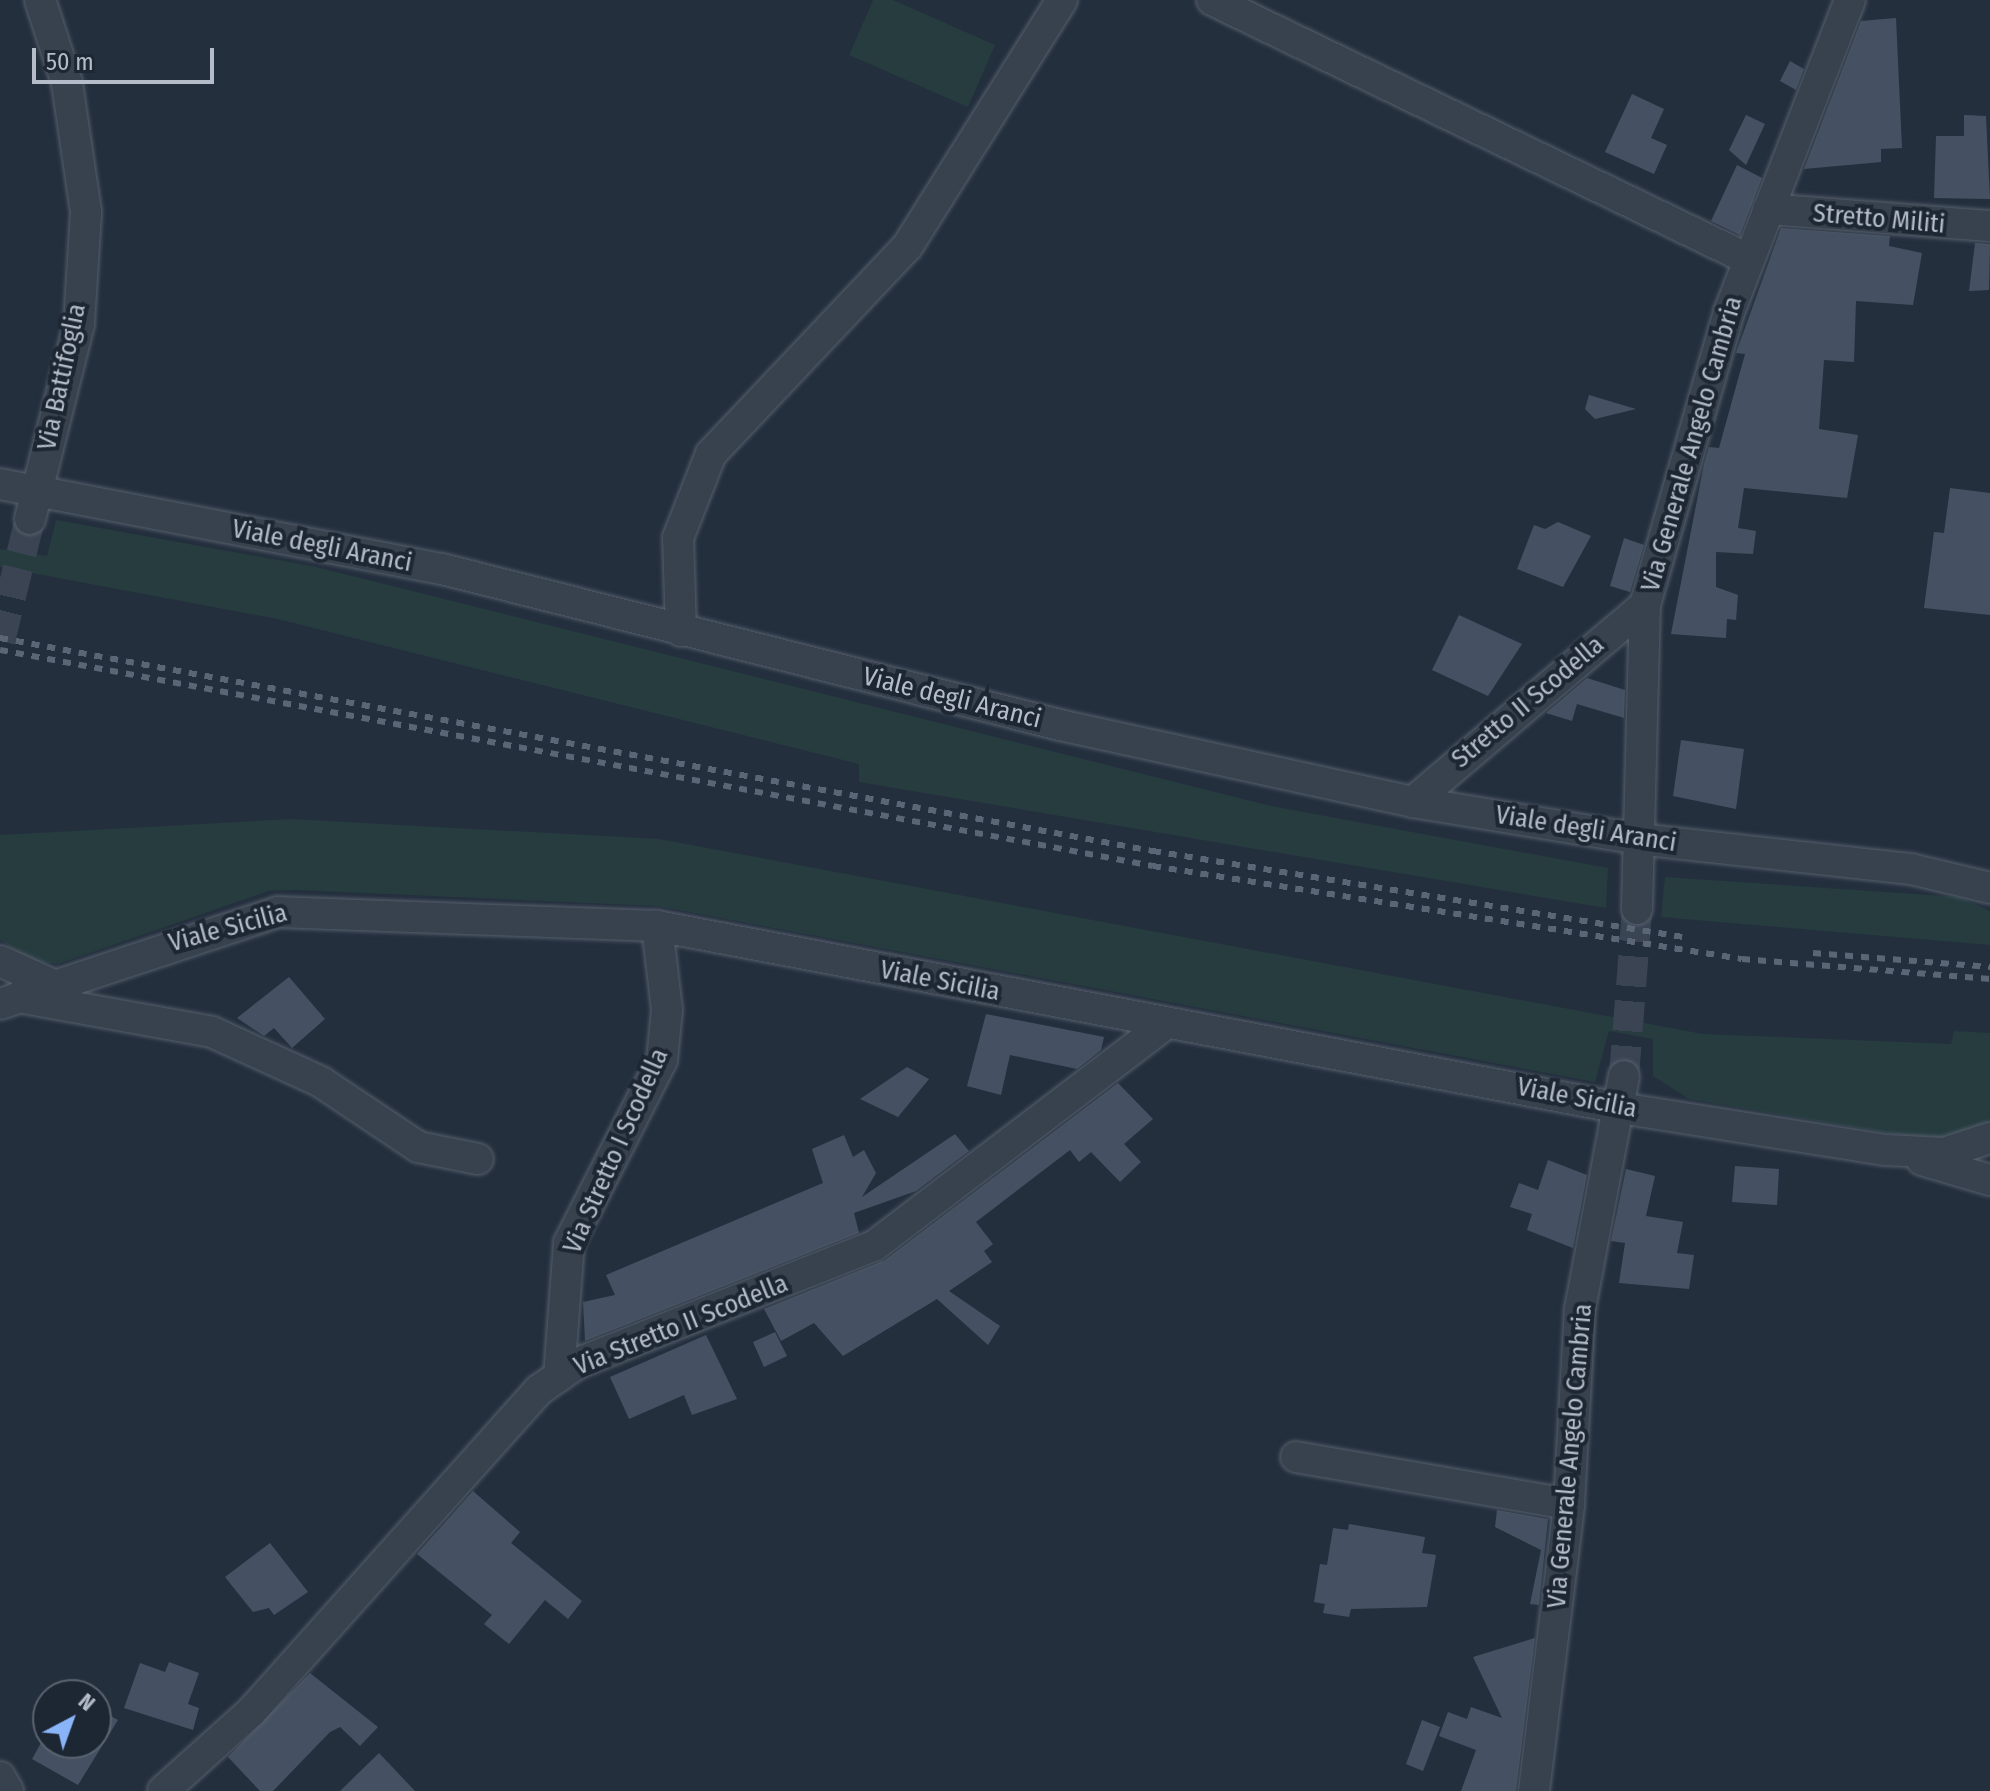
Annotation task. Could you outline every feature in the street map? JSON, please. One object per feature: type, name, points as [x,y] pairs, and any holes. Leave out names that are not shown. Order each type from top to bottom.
[{"type":"street","name":"Via Battifoglia","points":[[34,505],[79,324],[86,212],[67,83],[40,0]]},
{"type":"street","points":[[681,631],[678,538],[711,454],[907,247],[1062,0]]},
{"type":"street","points":[[1212,0],[1748,259]]},
{"type":"street","name":"Via Generale Angelo Cambria","points":[[1637,909],[1645,605],[1748,259],[1850,0]]},
{"type":"street","name":"Stretto Militi","points":[[1768,209],[1990,226]]},
{"type":"street","name":"Viale degli Aranci","points":[[0,484],[34,505],[442,569],[681,631],[1413,802],[1638,839],[1911,869]]},
{"type":"street","name":"Stretto II Scodella","points":[[1413,802],[1645,605]]},
{"type":"street","points":[[1911,869],[1990,871]]},
{"type":"street","points":[[1911,869],[1990,888]]},
{"type":"street","name":"Viale Sicilia","points":[[9,1001],[248,917],[305,909],[657,926],[1164,1025],[1620,1108],[1886,1150]]},
{"type":"street","name":"Via Stretto I Scodella","points":[[559,1376],[569,1243],[662,1060],[667,1010],[657,926]]},
{"type":"street","points":[[0,961],[51,984]]},
{"type":"street","points":[[9,1001],[212,1032],[321,1082],[418,1147],[478,1159]]},
{"type":"street","name":"Via Stretto II Scodella","points":[[163,1791],[189,1779],[312,1647],[498,1431],[559,1376],[874,1246],[1164,1025]]},
{"type":"street","name":"Via Generale Angelo Cambria","points":[[1534,1791],[1569,1504],[1580,1309],[1624,1076]]},
{"type":"street","points":[[1886,1150],[1944,1153],[1990,1138]]},
{"type":"street","points":[[1886,1150],[1990,1180]]},
{"type":"street","points":[[1296,1457],[1569,1504]]},
{"type":"street","points":[[0,1777],[8,1791]]},
{"type":"green space","points":[[873,0],[893,0],[995,45],[968,107],[849,55]]},
{"type":"green space","points":[[56,520],[312,566],[1271,806],[1608,868],[1606,908],[859,782],[859,764],[278,619],[0,567],[0,549],[47,556]]},
{"type":"green space","points":[[290,819],[659,839],[1703,1034],[1951,1044],[1954,1031],[1990,1033],[1990,1125],[1940,1142],[1689,1099],[1653,1076],[1653,1039],[1609,1031],[1595,1082],[657,906],[269,891],[58,964],[32,961],[0,940],[0,835]]},
{"type":"green space","points":[[1665,877],[1959,897],[1990,911],[1990,945],[1661,917]]},
{"type":"building","points":[[1896,18],[1902,148],[1881,149],[1881,162],[1804,169],[1861,21]]},
{"type":"building","points":[[1790,61],[1804,69],[1796,90],[1780,81]]},
{"type":"building","points":[[1632,94],[1664,109],[1651,138],[1667,145],[1654,174],[1605,152]]},
{"type":"building","points":[[1746,115],[1765,124],[1746,165],[1729,150]]},
{"type":"building","points":[[1964,115],[1986,116],[1990,199],[1934,198],[1936,136],[1964,136]]},
{"type":"building","points":[[1737,165],[1762,178],[1740,235],[1711,221]]},
{"type":"building","points":[[1781,228],[1890,236],[1889,246],[1922,253],[1913,305],[1856,301],[1854,362],[1824,360],[1819,429],[1858,435],[1847,498],[1744,488],[1738,528],[1756,531],[1753,554],[1716,552],[1716,587],[1738,595],[1736,620],[1727,619],[1726,638],[1671,634],[1704,464],[1709,447],[1719,448],[1745,354],[1736,353]]},
{"type":"building","points":[[1975,243],[1990,244],[1989,290],[1969,291]]},
{"type":"building","points":[[1589,395],[1636,409],[1595,419],[1585,409]]},
{"type":"building","points":[[1950,488],[1990,493],[1990,615],[1924,608],[1934,532],[1944,533]]},
{"type":"building","points":[[1558,522],[1591,536],[1563,587],[1517,569],[1534,525],[1545,529]]},
{"type":"building","points":[[1624,538],[1644,545],[1630,592],[1610,586]]},
{"type":"building","points":[[1459,615],[1522,644],[1488,696],[1432,670]]},
{"type":"building","points":[[1587,678],[1625,690],[1624,718],[1577,704],[1572,721],[1546,713]]},
{"type":"building","points":[[1681,740],[1744,749],[1736,809],[1673,796]]},
{"type":"building","points":[[289,977],[325,1019],[292,1048],[274,1028],[264,1036],[237,1018]]},
{"type":"building","points":[[986,1014],[1104,1037],[1101,1050],[1077,1069],[1010,1055],[1001,1095],[967,1086]]},
{"type":"building","points":[[907,1067],[929,1079],[898,1117],[860,1099]]},
{"type":"building","points":[[1118,1083],[1153,1119],[1124,1144],[1141,1162],[1120,1182],[1091,1152],[1079,1162],[1070,1150],[976,1222],[993,1244],[984,1251],[992,1262],[949,1291],[1000,1326],[988,1345],[937,1299],[843,1356],[814,1323],[781,1341],[764,1309],[885,1260]]},
{"type":"building","points":[[955,1134],[969,1151],[916,1191],[854,1213],[859,1233],[585,1341],[583,1302],[615,1295],[606,1275],[823,1183],[812,1149],[844,1135],[853,1157],[864,1150],[876,1173],[862,1197]]},
{"type":"building","points":[[1548,1160],[1587,1175],[1573,1248],[1527,1230],[1532,1214],[1510,1207],[1519,1183],[1538,1190]]},
{"type":"building","points":[[1735,1166],[1779,1169],[1777,1205],[1732,1202]]},
{"type":"building","points":[[1626,1169],[1655,1176],[1646,1216],[1683,1222],[1677,1253],[1694,1255],[1689,1289],[1619,1283],[1625,1243],[1611,1241]]},
{"type":"building","points":[[775,1332],[787,1356],[764,1367],[753,1342]]},
{"type":"building","points":[[706,1335],[737,1399],[692,1415],[684,1395],[629,1419],[610,1377]]},
{"type":"building","points":[[473,1491],[520,1532],[511,1543],[582,1601],[568,1619],[545,1600],[509,1644],[484,1624],[492,1615],[417,1554]]},
{"type":"building","points":[[1497,1510],[1548,1519],[1539,1605],[1530,1604],[1541,1550],[1495,1527]]},
{"type":"building","points":[[1349,1524],[1425,1537],[1422,1553],[1436,1555],[1427,1607],[1351,1609],[1349,1617],[1323,1613],[1325,1604],[1314,1602],[1320,1564],[1327,1565],[1333,1528],[1348,1530]]},
{"type":"building","points":[[270,1543],[308,1592],[274,1615],[269,1608],[253,1612],[225,1577]]},
{"type":"building","points":[[1535,1638],[1516,1791],[1461,1791],[1476,1750],[1439,1736],[1448,1712],[1467,1719],[1471,1707],[1502,1718],[1473,1657]]},
{"type":"building","points":[[169,1662],[199,1673],[188,1704],[199,1708],[193,1730],[124,1708],[140,1663],[165,1672]]},
{"type":"building","points":[[310,1673],[378,1727],[360,1746],[340,1727],[330,1732],[273,1791],[260,1791],[228,1757]]},
{"type":"building","points":[[1422,1720],[1440,1727],[1423,1771],[1406,1764]]},
{"type":"building","points":[[379,1753],[415,1791],[340,1791]]},
{"type":"building","points":[[32,1759],[94,1759],[78,1785]]},
{"type":"tunnel","points":[[0,641],[30,519]]},
{"type":"tunnel","points":[[1624,1076],[1637,909]]},
{"type":"railway","points":[[0,638],[1153,851],[1689,938]]},
{"type":"railway","points":[[0,650],[1153,866],[1742,959],[1990,979]]},
{"type":"railway","points":[[1813,953],[1990,967]]}]
